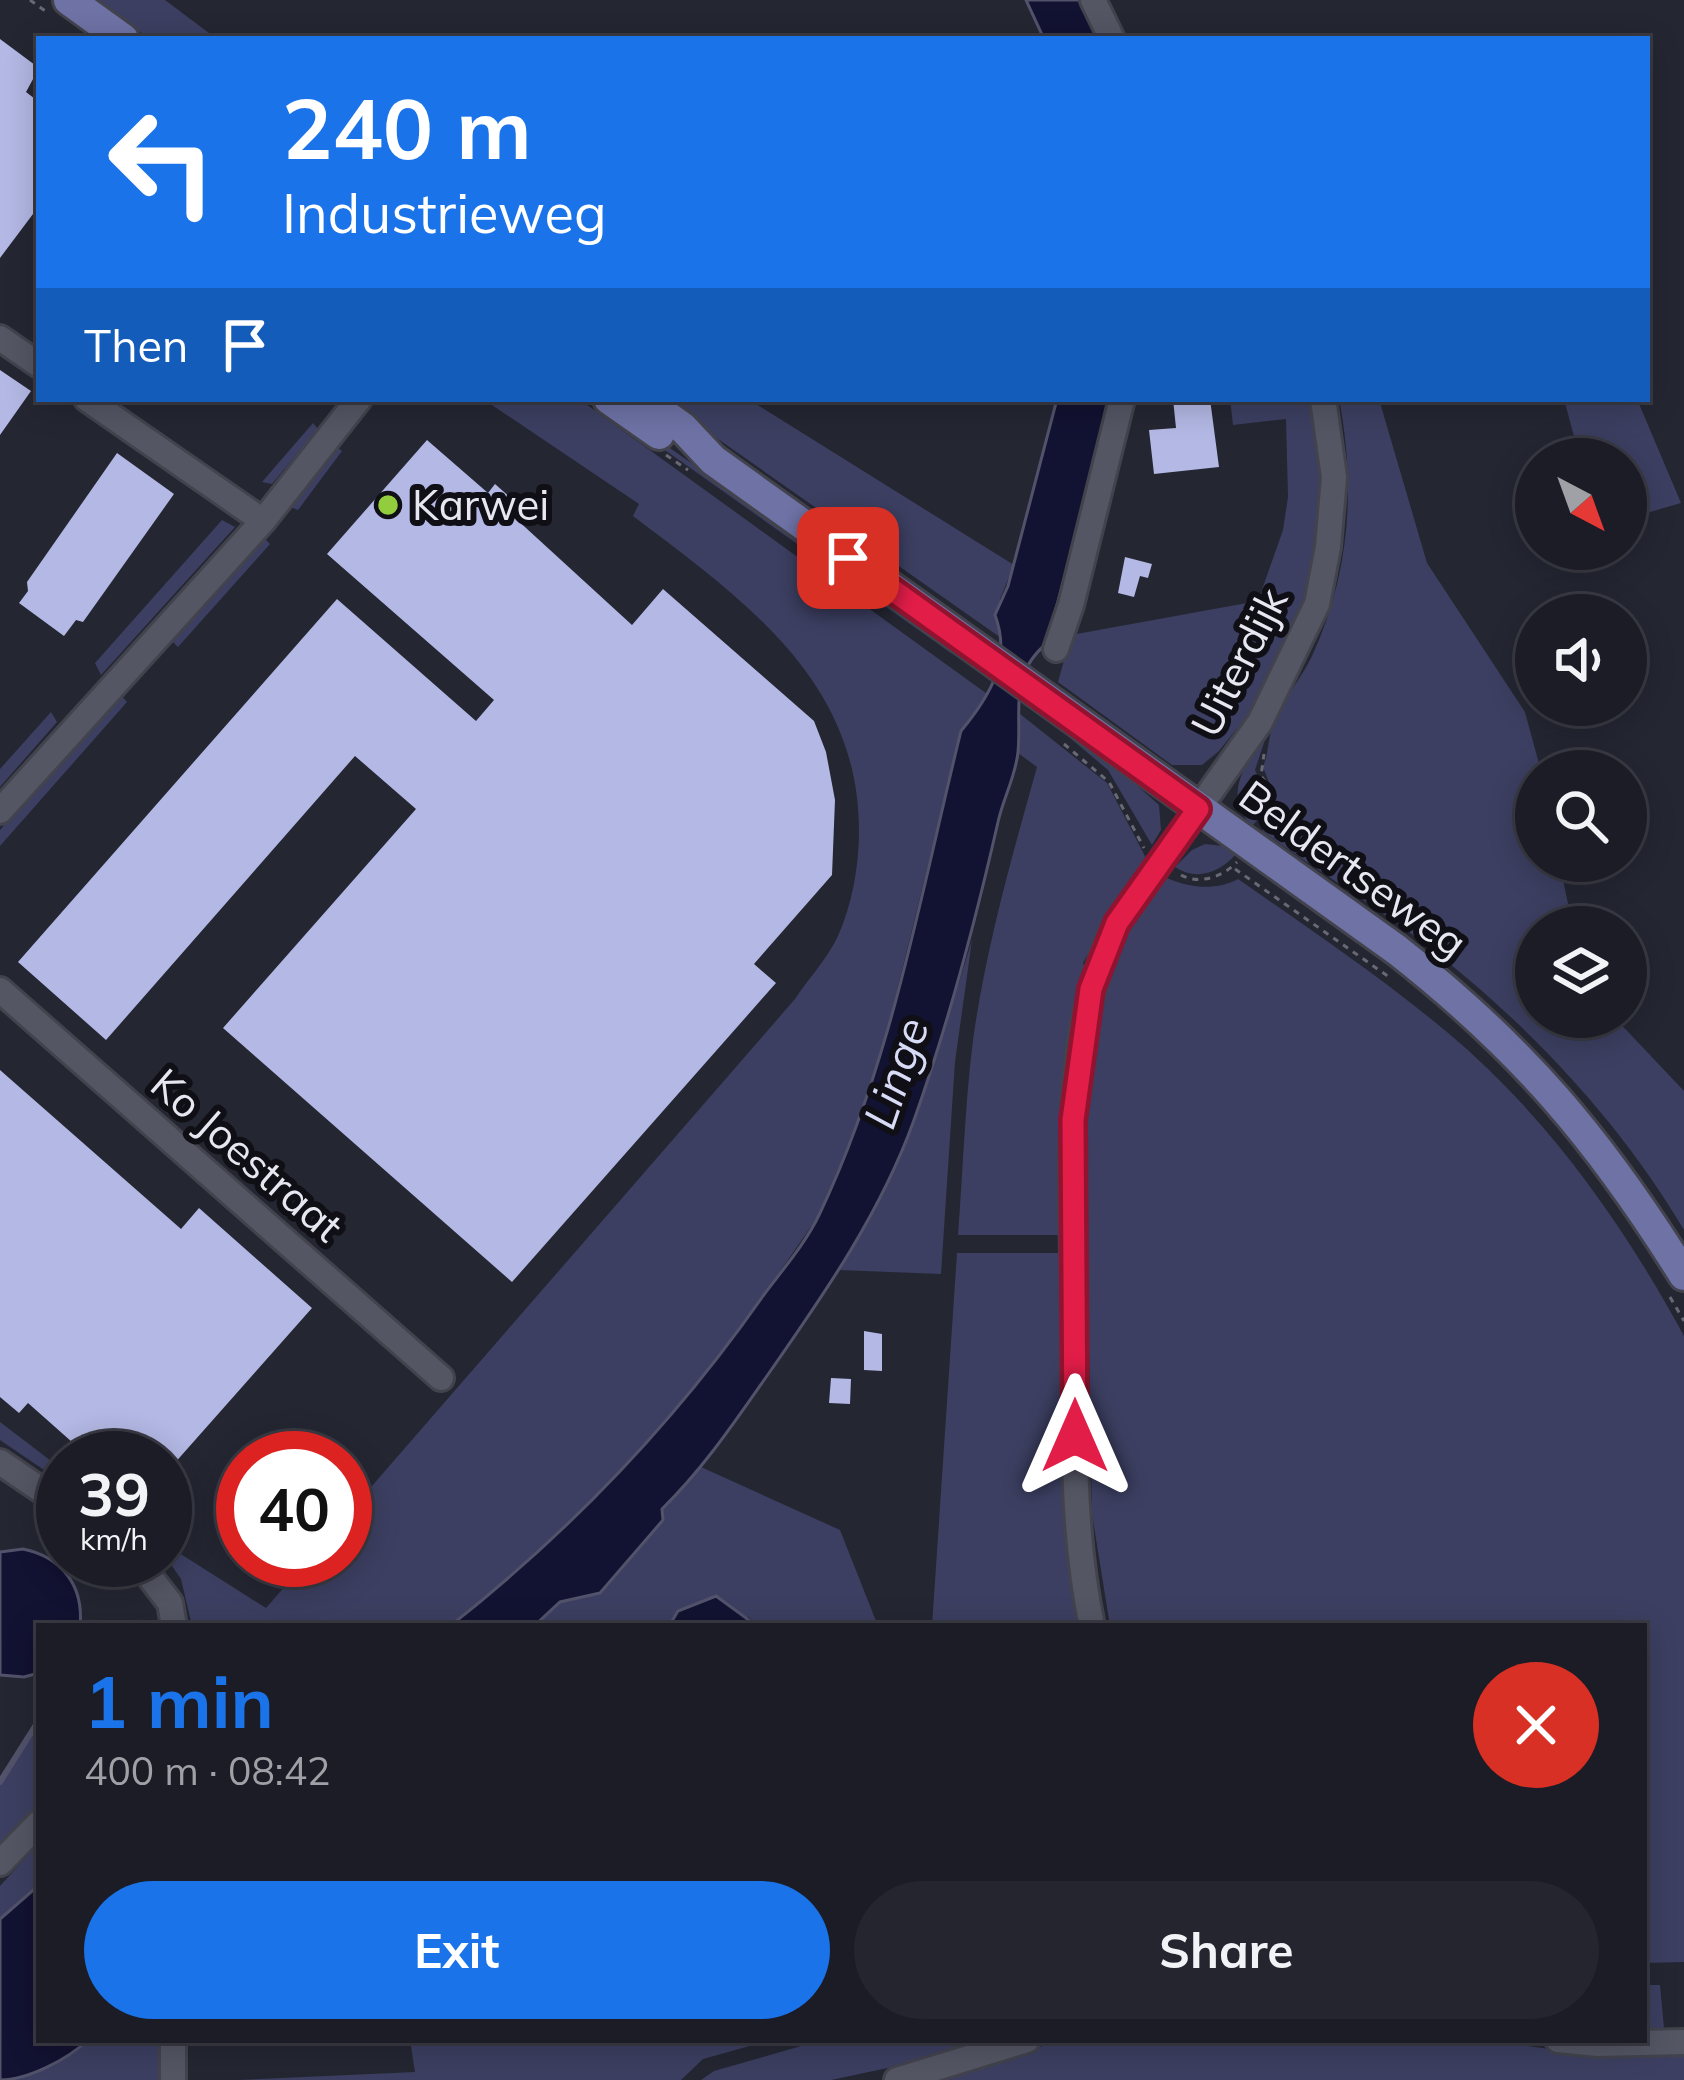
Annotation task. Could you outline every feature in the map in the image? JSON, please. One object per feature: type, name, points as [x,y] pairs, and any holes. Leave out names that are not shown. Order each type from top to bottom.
[{"type":"main road","points":[[69,0],[119,36]]},
{"type":"main road","points":[[613,402],[670,442],[713,460]]},
{"type":"main road","points":[[647,402],[713,460]]},
{"type":"main road","name":"Beldertseweg","points":[[713,460],[1198,809],[1241,856],[1466,1004],[1528,1063],[1587,1133],[1642,1208],[1673,1278]]},
{"type":"street","points":[[1093,0],[1111,36]]},
{"type":"street","points":[[0,338],[36,363]]},
{"type":"street","points":[[91,402],[263,521]]},
{"type":"street","points":[[0,811],[263,521],[357,402]]},
{"type":"street","points":[[1056,649],[1121,402]]},
{"type":"street","name":"Uiterdijk","points":[[1092,1623],[1075,1480],[1073,1120],[1091,989],[1117,923],[1260,722],[1317,604],[1334,477],[1323,402]]},
{"type":"street","name":"Ko Joestraat","points":[[0,990],[441,1378]]},
{"type":"street","points":[[0,1462],[36,1487]]},
{"type":"street","points":[[158,1587],[170,1603],[173,1623]]},
{"type":"street","points":[[0,1863],[36,1826]]},
{"type":"street","points":[[1647,2043],[1684,2042]]},
{"type":"street","points":[[173,2043],[173,2080]]},
{"type":"street","points":[[897,2080],[1017,2043]]},
{"type":"street","points":[[1588,2043],[1641,2043]]},
{"type":"path","points":[[1062,742],[1109,782],[1138,840],[1162,861]]},
{"type":"path","name":"Uiterdijk","points":[[1241,856],[1276,803],[1261,776],[1267,746]]},
{"type":"path","name":"Beldertseweg","points":[[1162,861],[1187,879],[1202,880],[1241,856],[1401,986]]},
{"type":"path","points":[[1673,1278],[1684,1321]]},
{"type":"shaded area","points":[[95,0],[165,0],[213,36],[146,36]]},
{"type":"shaded area","points":[[487,402],[583,402],[990,696],[961,731],[887,1031],[856,1127],[819,1215],[743,1325],[675,1411],[573,1523],[454,1623],[191,1623],[183,1587],[192,1587],[192,1561],[216,1576],[216,1587],[233,1587],[266,1608],[284,1587],[372,1587],[372,1486],[795,999],[842,926],[856,872],[859,831],[854,777],[839,729],[816,686],[787,648],[714,579],[633,516],[639,504]]},
{"type":"shaded area","points":[[597,402],[604,402],[955,648],[951,653]]},
{"type":"shaded area","points":[[665,402],[753,402],[1014,565],[1000,599],[1004,640]]},
{"type":"shaded area","points":[[1230,402],[1320,402],[1327,450],[1315,586],[1266,692],[1219,751],[1202,765],[1172,765],[1058,682],[1071,635],[1258,601],[1283,530],[1288,497],[1286,419],[1233,425]]},
{"type":"shaded area","points":[[1339,402],[1380,402],[1427,563],[1515,697],[1515,726],[1529,726],[1535,750],[1515,750],[1515,882],[1563,882],[1569,906],[1515,906],[1515,1021],[1434,951],[1262,831],[1274,805],[1263,767],[1271,731],[1312,656],[1335,594],[1346,530],[1347,465]]},
{"type":"shaded area","points":[[1565,402],[1638,402],[1681,503],[1647,513],[1647,438],[1574,438]]},
{"type":"shaded area","points":[[313,423],[318,429],[272,484],[262,482]]},
{"type":"shaded area","points":[[336,446],[342,451],[298,510],[288,506]]},
{"type":"shaded area","points":[[222,520],[235,527],[101,675],[95,663]]},
{"type":"shaded area","points":[[263,537],[270,544],[178,647],[173,642]]},
{"type":"shaded area","points":[[122,696],[127,702],[0,846],[0,830],[79,736]]},
{"type":"shaded area","points":[[1025,700],[1098,751],[1159,805],[1161,830],[1152,845],[1108,770]]},
{"type":"shaded area","points":[[1015,710],[1107,783],[1147,860],[1130,879],[1083,963],[1090,981],[1068,1235],[958,1235],[978,1005],[1037,767],[1018,753]]},
{"type":"shaded area","points":[[51,712],[57,722],[0,787],[0,769]]},
{"type":"shaded area","points":[[1261,737],[1264,743],[1255,770],[1265,805],[1252,826],[1239,804],[1239,782]]},
{"type":"shaded area","points":[[1205,844],[1223,846],[1235,855],[1207,873],[1191,874],[1175,867],[1192,850]]},
{"type":"shaded area","points":[[1167,878],[1203,887],[1238,879],[1370,972],[1447,1032],[1550,1135],[1635,1252],[1684,1336],[1684,1962],[1647,1963],[1647,1623],[1110,1623],[1092,1514],[1085,1128],[1102,1013],[1100,985],[1133,918]]},
{"type":"shaded area","points":[[972,940],[955,1062],[941,1274],[839,1270],[900,1151]]},
{"type":"shaded area","points":[[1532,1038],[1634,1038],[1684,1091],[1684,1230],[1624,1141]]},
{"type":"shaded area","points":[[957,1253],[1068,1253],[1087,1623],[932,1623]]},
{"type":"shaded area","points":[[0,1422],[36,1449],[36,1465],[0,1440]]},
{"type":"shaded area","points":[[701,1467],[840,1530],[877,1623],[754,1623],[749,1617],[678,1611],[671,1623],[537,1623],[560,1602],[600,1593],[663,1520],[662,1509]]},
{"type":"shaded area","points":[[36,1728],[36,1810],[0,1848],[0,1784]]},
{"type":"shaded area","points":[[36,1846],[36,1888],[0,1919],[0,1886]]},
{"type":"shaded area","points":[[1647,1985],[1660,1985],[1664,2028],[1647,2031]]},
{"type":"shaded area","points":[[84,2043],[167,2043],[167,2080],[14,2080]]},
{"type":"shaded area","points":[[410,2043],[760,2043],[703,2059],[681,2080],[237,2080],[415,2072]]},
{"type":"shaded area","points":[[812,2043],[974,2043],[831,2080],[701,2080],[714,2071]]},
{"type":"shaded area","points":[[1052,2043],[1506,2043],[1595,2055],[1684,2053],[1684,2080],[935,2080]]},
{"type":"water","points":[[1026,0],[1084,0],[1099,36],[1043,36]]},
{"type":"water","name":"Linge","points":[[1056,402],[1111,402],[1047,643],[1022,680],[1017,761],[950,1009],[901,1154],[868,1219],[831,1282],[744,1408],[662,1509],[663,1520],[600,1593],[560,1602],[537,1623],[454,1623],[538,1552],[657,1431],[729,1343],[820,1213],[886,1037],[961,731],[995,677],[1001,647],[995,615],[1008,586]]},
{"type":"water","points":[[23,1549],[36,1553],[36,1587],[74,1587],[80,1623],[36,1623],[36,1674],[0,1675],[0,1552]]},
{"type":"water","points":[[716,1596],[753,1623],[671,1623],[678,1611]]},
{"type":"water","points":[[36,1888],[36,2043],[84,2043],[47,2067],[0,2080],[0,1919]]},
{"type":"building","points":[[0,39],[36,66],[26,92],[36,100],[36,210],[0,258]]},
{"type":"building","points":[[0,370],[31,391],[0,435]]},
{"type":"building","points":[[1173,402],[1210,402],[1219,467],[1154,474],[1149,430],[1176,428]]},
{"type":"building","points":[[427,440],[488,493],[495,484],[522,508],[514,517],[632,625],[663,589],[814,721],[826,752],[835,800],[832,875],[754,964],[776,983],[512,1282],[223,1028],[416,809],[355,756],[106,1040],[18,962],[337,599],[476,721],[494,700],[327,554]]},
{"type":"building","points":[[117,453],[174,494],[83,622],[76,620],[64,636],[19,603],[28,591],[27,582]]},
{"type":"building","points":[[1125,557],[1152,564],[1148,578],[1140,576],[1134,597],[1118,593]]},
{"type":"building","points":[[0,1070],[181,1229],[199,1208],[312,1308],[192,1444],[192,1431],[60,1431],[28,1403],[19,1413],[0,1397]]},
{"type":"building","points":[[864,1331],[882,1334],[882,1371],[864,1370]]},
{"type":"building","points":[[831,1378],[851,1379],[850,1404],[829,1403]]},
{"type":"waterway","points":[[0,1782],[36,1725]]},
{"type":"place","name":"Karwei","points":[[388,505]]},
{"type":"route","points":[[848,558],[1198,809],[1117,923],[1091,989],[1073,1120],[1075,1436]]}]
